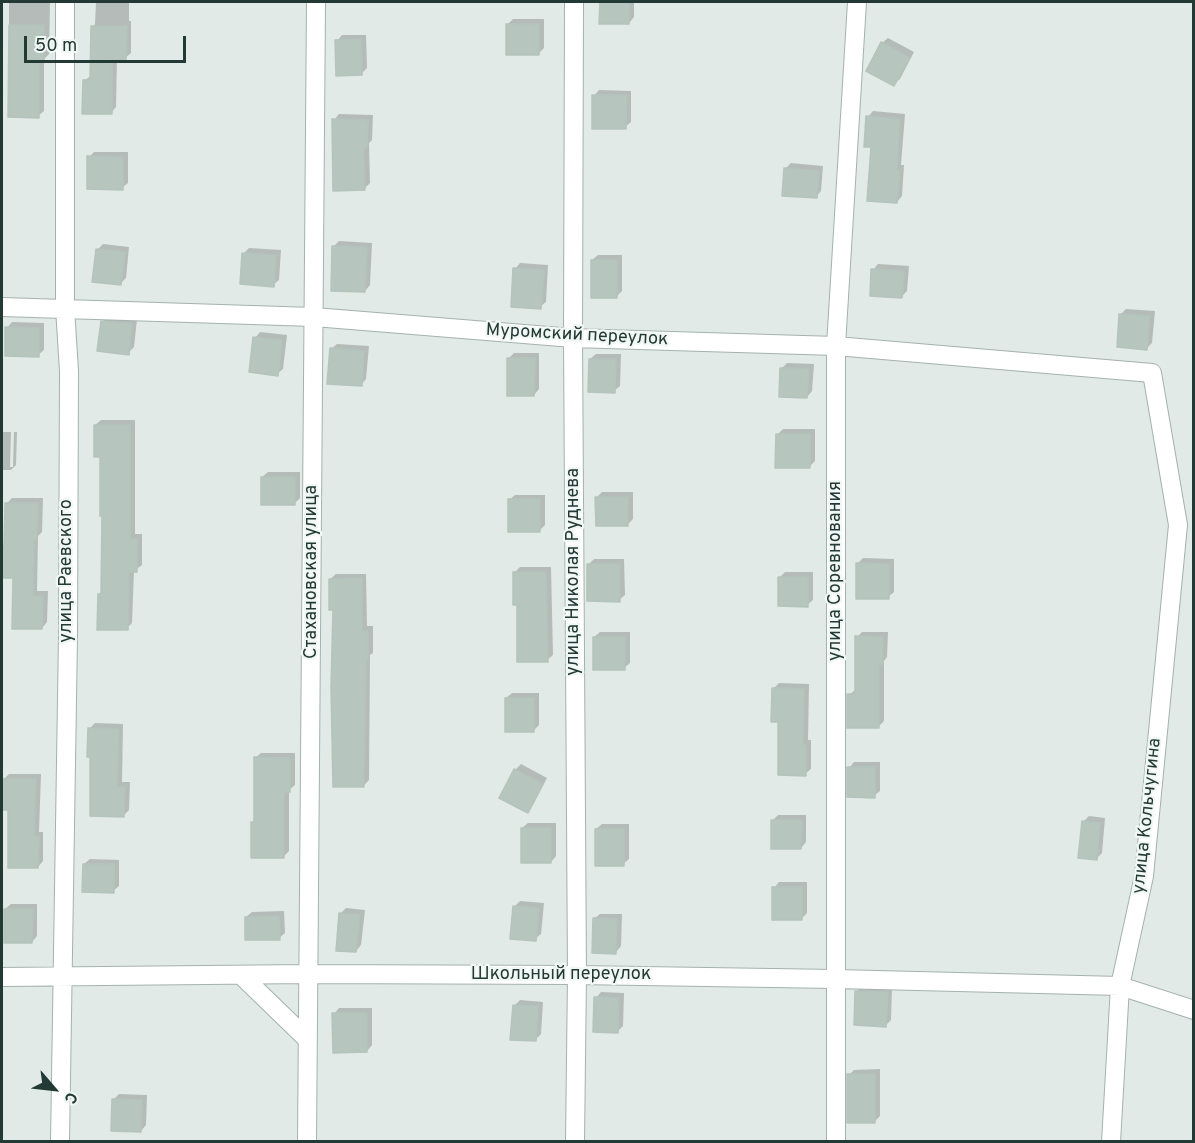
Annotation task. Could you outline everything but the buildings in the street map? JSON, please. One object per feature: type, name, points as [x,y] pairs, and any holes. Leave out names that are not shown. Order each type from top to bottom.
[{"type":"street","name":"улица Раевского","points":[[60,1142],[68,636],[69,371],[65,308],[65,2]]},
{"type":"street","name":"Стахановская улица","points":[[307,1142],[316,2]]},
{"type":"street","name":"улица Николая Руднева","points":[[574,2],[573,338],[577,975],[575,1142]]},
{"type":"street","name":"улица Соревнования","points":[[836,1142],[836,346],[857,2]]},
{"type":"street","name":"Муромский переулок","points":[[2,307],[314,316],[573,338],[836,346],[1152,373]]},
{"type":"street","name":"улица Кольчугина","points":[[1111,1142],[1120,986],[1144,876],[1178,525],[1152,373]]},
{"type":"street","name":"Школьный переулок","points":[[2,977],[308,974],[577,975],[1120,986],[1194,1010]]},
{"type":"street","points":[[241,975],[308,1040]]}]
